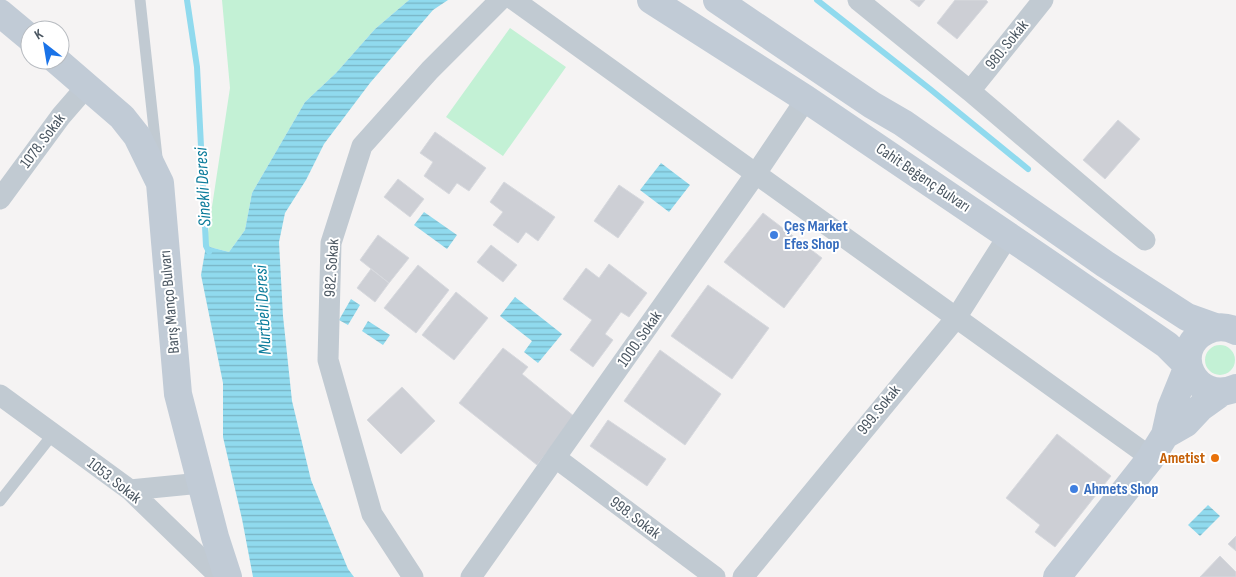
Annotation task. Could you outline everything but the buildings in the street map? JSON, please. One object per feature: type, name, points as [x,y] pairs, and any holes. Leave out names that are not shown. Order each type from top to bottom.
[{"type":"main road","name":"Cahit Beğenç Bulvarı","points":[[652,0],[806,99],[1167,345],[1188,366],[1194,378],[1203,387],[1215,391],[1231,391]]},
{"type":"main road","name":"Cahit Beğenç Bulvarı","points":[[717,0],[872,105],[903,123],[1105,264],[1186,317],[1229,323]]},
{"type":"main road","points":[[0,13],[20,30]]},
{"type":"main road","name":"Barış Manço Bulvarı","points":[[68,70],[122,117],[137,136],[160,183],[178,394],[200,483],[228,577]]},
{"type":"main road","points":[[1057,577],[1150,459],[1164,435],[1171,408],[1188,366],[1188,353],[1193,341],[1203,332],[1229,323]]},
{"type":"main road","points":[[1164,435],[1186,423],[1201,407],[1231,391]]},
{"type":"street","name":"982. Sokak","points":[[413,577],[372,514],[328,360],[332,243],[362,146],[430,70],[500,0]]},
{"type":"street","points":[[514,0],[757,172],[1139,449],[1150,459]]},
{"type":"street","points":[[858,0],[970,91],[1145,240]]},
{"type":"street","name":"980. Sokak","points":[[970,91],[1043,0]]},
{"type":"street","name":"1078. Sokak","points":[[0,199],[61,116],[87,86]]},
{"type":"street","name":"1000. Sokak","points":[[471,577],[757,172],[806,99]]},
{"type":"street","name":"999. Sokak","points":[[743,577],[956,318],[1008,236]]},
{"type":"street","name":"1053. Sokak","points":[[0,395],[130,490],[220,577]]},
{"type":"street","name":"998. Sokak","points":[[556,458],[715,577]]},
{"type":"street","points":[[130,490],[200,483]]},
{"type":"lane","points":[[140,0],[160,183]]},
{"type":"lane","points":[[0,501],[53,434]]},
{"type":"green space","points":[[222,0],[409,0],[375,29],[336,73],[305,102],[252,193],[245,230],[229,252],[206,246],[230,88]]},
{"type":"green space","points":[[510,28],[566,67],[503,156],[446,117]]},
{"type":"green space","points":[[1220,345],[1231,349],[1235,360],[1231,371],[1220,375],[1209,371],[1205,360],[1209,349]]},
{"type":"water","name":"Murtbeli Deresi","points":[[409,0],[448,0],[433,10],[370,83],[324,144],[306,180],[285,213],[279,242],[283,316],[292,401],[311,480],[348,569],[354,577],[253,577],[223,437],[223,383],[201,275],[206,246],[229,252],[245,230],[252,193],[305,102],[336,73],[375,29]]},
{"type":"water","points":[[661,163],[690,185],[669,212],[640,190]]},
{"type":"water","points":[[424,212],[457,235],[447,249],[414,225]]},
{"type":"water","points":[[515,297],[562,334],[538,363],[524,352],[532,341],[500,316]]},
{"type":"water","points":[[351,299],[360,305],[348,325],[339,320]]},
{"type":"water","points":[[368,321],[390,335],[383,345],[362,331]]},
{"type":"water","points":[[1208,505],[1220,516],[1200,536],[1188,525]]},
{"type":"waterway","name":"Sinekli Deresi","points":[[187,0],[197,67],[206,246],[209,252]]},
{"type":"waterway","points":[[817,0],[1028,169]]},
{"type":"place","name":"Çeș Market Efes Shop","points":[[774,235]]},
{"type":"place","name":"Ametist","points":[[1215,458]]},
{"type":"place","name":"Ahmets Shop","points":[[1074,489]]}]
